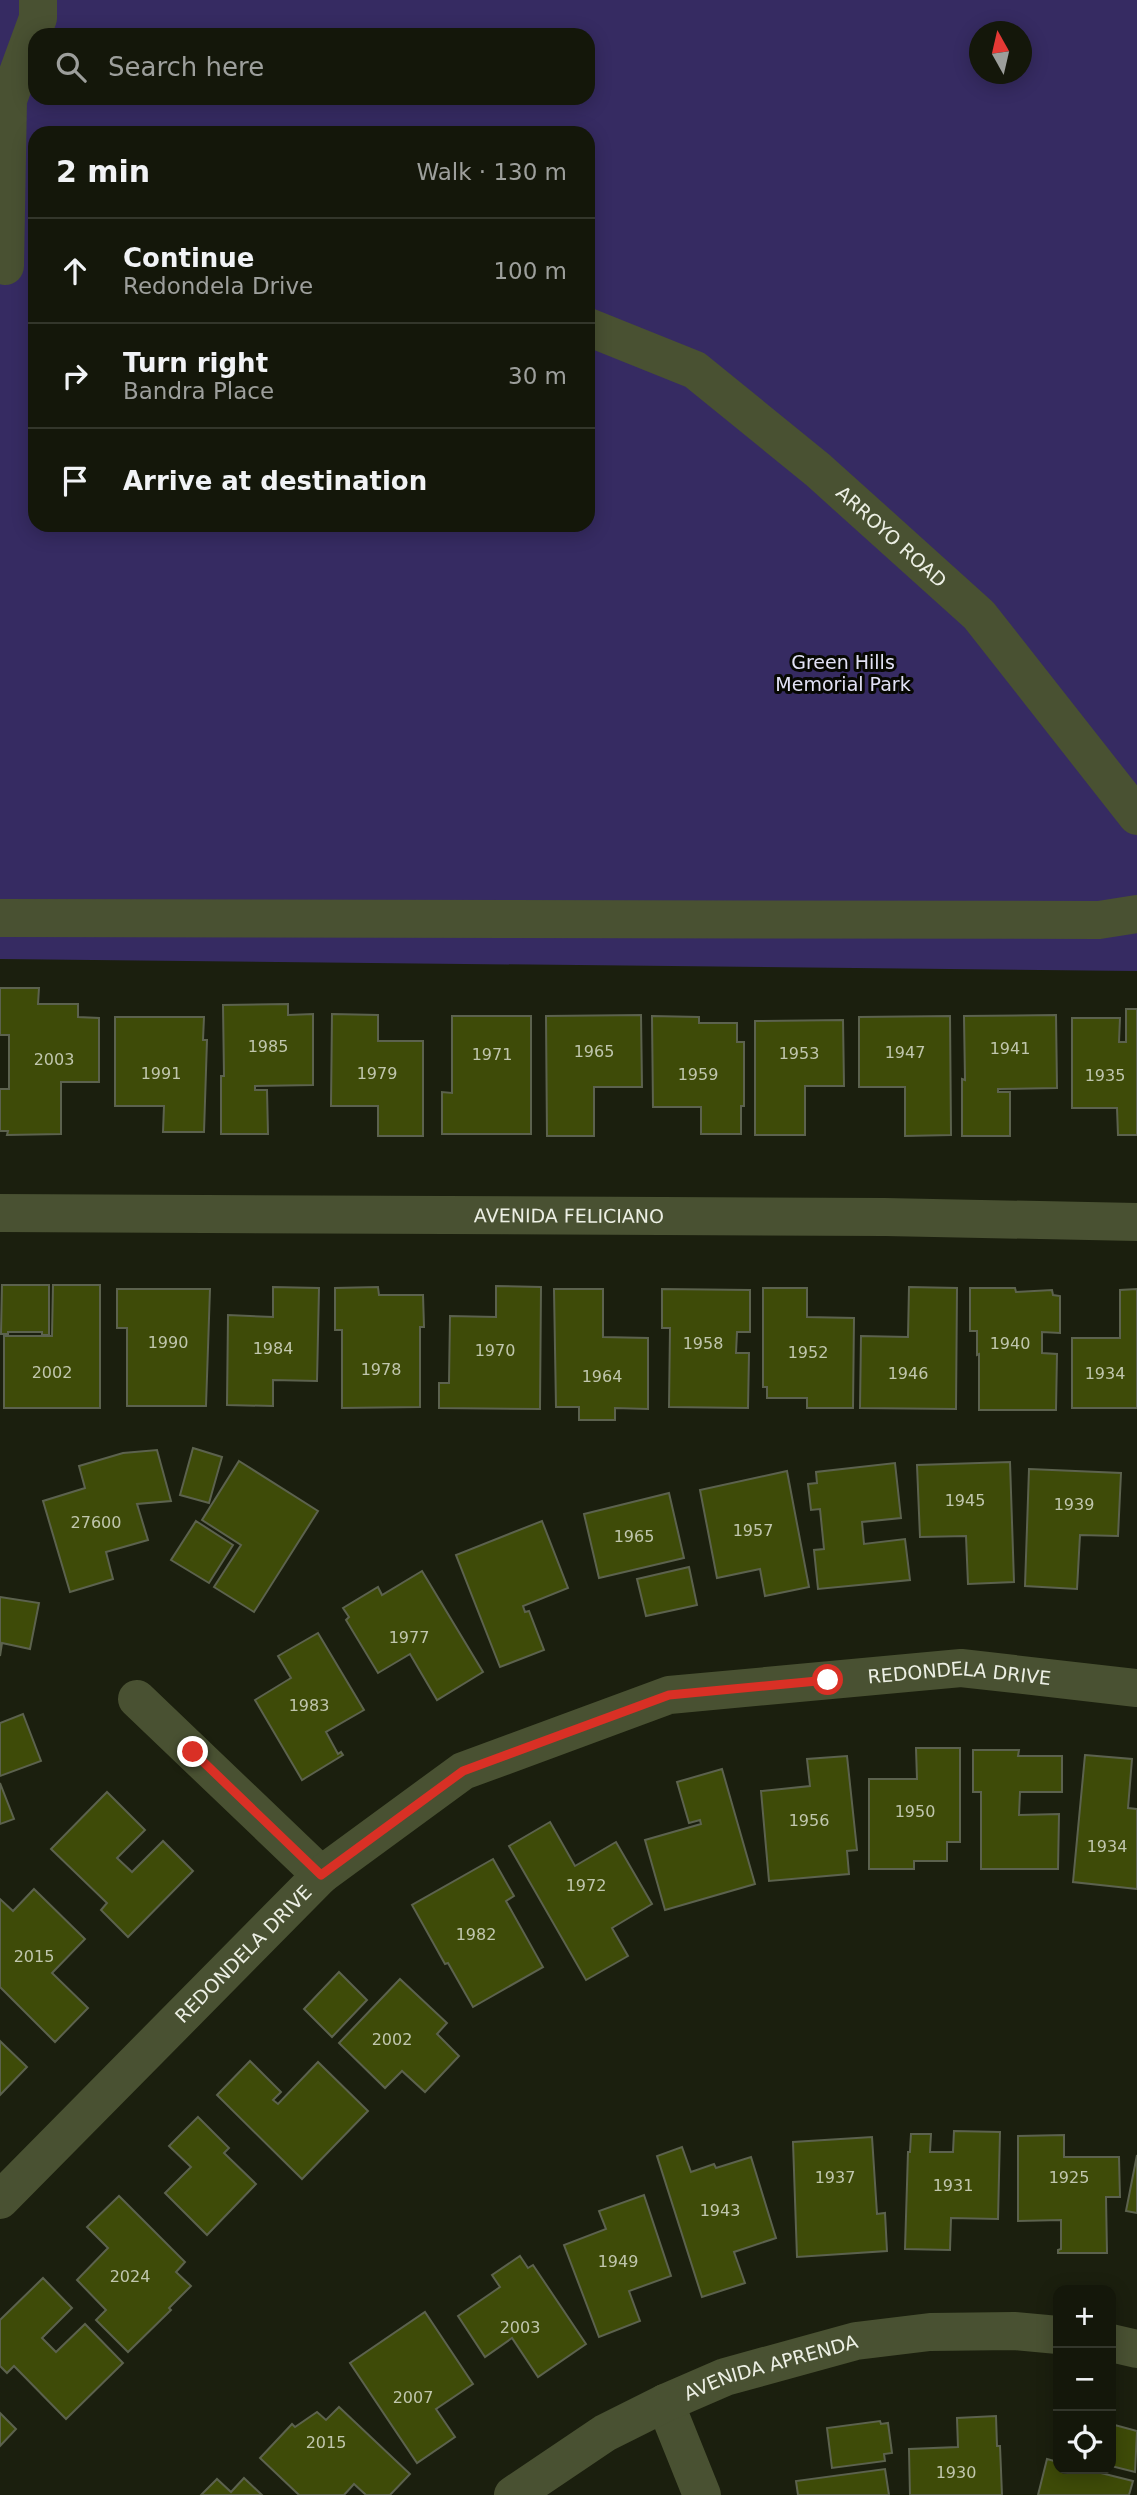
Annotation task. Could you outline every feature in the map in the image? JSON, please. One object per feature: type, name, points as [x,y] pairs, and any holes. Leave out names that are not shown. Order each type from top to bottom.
[{"type":"street","points":[[34,28],[38,18],[38,0]]},
{"type":"street","points":[[13,266],[8,100],[28,45]]},
{"type":"street","name":"ARROYO ROAD","points":[[595,330],[695,370],[818,470],[979,615],[1137,816]]},
{"type":"street","points":[[0,918],[1099,920],[1137,914]]},
{"type":"street","name":"AVENIDA FELICIANO","points":[[0,1213],[885,1217],[1137,1222]]},
{"type":"street","name":"REDONDELA DRIVE","points":[[0,2200],[321,1875],[463,1771],[669,1695],[961,1668],[1137,1688]]},
{"type":"street","points":[[137,1699],[321,1875]]},
{"type":"street","name":"AVENIDA APRENDA","points":[[513,2495],[605,2433],[664,2403],[725,2377],[856,2342],[930,2332],[1014,2331],[1053,2335]]},
{"type":"street","points":[[1116,2344],[1137,2349]]},
{"type":"street","points":[[664,2403],[702,2495]]},
{"type":"green space","name":"Green Hills Memorial Park","points":[[0,0],[1137,0],[1137,971],[0,959]]},
{"type":"building","points":[[0,988],[39,988],[38,1004],[78,1004],[78,1017],[99,1018],[99,1082],[61,1082],[61,1134],[7,1135],[8,1131],[0,1131],[0,1089],[9,1089],[9,1035],[0,1035]]},
{"type":"building","points":[[288,1004],[288,1015],[313,1014],[313,1085],[255,1086],[255,1090],[267,1090],[268,1134],[221,1134],[221,1076],[224,1076],[223,1005]]},
{"type":"building","points":[[1126,1009],[1137,1009],[1137,1135],[1118,1135],[1117,1108],[1072,1108],[1072,1018],[1120,1018],[1119,1042],[1126,1042]]},
{"type":"building","points":[[332,1014],[378,1015],[378,1041],[423,1041],[423,1136],[378,1136],[378,1106],[331,1106]]},
{"type":"building","points":[[641,1015],[642,1087],[594,1087],[594,1136],[547,1136],[546,1016]]},
{"type":"building","points":[[1056,1015],[1057,1088],[998,1089],[998,1092],[1010,1092],[1010,1136],[962,1136],[964,1016]]},
{"type":"building","points":[[452,1016],[531,1016],[531,1134],[442,1134],[442,1092],[452,1093]]},
{"type":"building","points":[[652,1016],[699,1017],[699,1023],[737,1023],[737,1042],[744,1042],[741,1134],[701,1134],[701,1107],[653,1107]]},
{"type":"building","points":[[950,1016],[951,1135],[905,1136],[905,1087],[859,1087],[859,1017]]},
{"type":"building","points":[[115,1017],[204,1017],[203,1040],[207,1040],[204,1132],[163,1132],[164,1106],[115,1106]]},
{"type":"building","points":[[843,1020],[844,1086],[805,1086],[805,1135],[755,1135],[755,1021]]},
{"type":"building","points":[[2,1285],[49,1285],[49,1335],[42,1335],[42,1332],[1,1334]]},
{"type":"building","points":[[53,1285],[100,1285],[100,1408],[4,1408],[4,1336],[52,1336]]},
{"type":"building","points":[[496,1286],[541,1287],[540,1409],[439,1408],[439,1383],[449,1383],[450,1316],[496,1317]]},
{"type":"building","points":[[273,1287],[319,1288],[317,1381],[273,1380],[273,1406],[227,1405],[228,1315],[273,1317]]},
{"type":"building","points":[[378,1287],[379,1295],[423,1295],[424,1327],[420,1327],[420,1407],[342,1408],[342,1330],[335,1330],[335,1288]]},
{"type":"building","points":[[909,1287],[957,1288],[956,1409],[860,1408],[861,1336],[908,1337]]},
{"type":"building","points":[[763,1288],[807,1288],[807,1317],[854,1318],[853,1408],[807,1408],[807,1398],[767,1398],[767,1387],[763,1387]]},
{"type":"building","points":[[970,1288],[1015,1288],[1016,1292],[1052,1290],[1053,1295],[1060,1296],[1060,1333],[1042,1332],[1042,1353],[1057,1354],[1056,1410],[979,1410],[979,1354],[977,1355],[977,1331],[970,1331]]},
{"type":"building","points":[[117,1289],[210,1289],[206,1406],[127,1406],[127,1328],[117,1328]]},
{"type":"building","points":[[554,1289],[603,1289],[603,1337],[648,1338],[648,1409],[615,1408],[615,1420],[579,1420],[579,1407],[556,1407]]},
{"type":"building","points":[[662,1289],[750,1290],[750,1332],[737,1332],[736,1353],[749,1353],[748,1408],[669,1407],[670,1328],[662,1328]]},
{"type":"building","points":[[1137,1289],[1137,1408],[1072,1408],[1072,1338],[1120,1338],[1120,1290]]},
{"type":"building","points":[[193,1448],[222,1457],[209,1503],[180,1495]]},
{"type":"building","points":[[157,1450],[171,1501],[137,1504],[148,1540],[106,1552],[113,1579],[70,1592],[43,1501],[85,1488],[79,1466],[123,1453]]},
{"type":"building","points":[[239,1461],[318,1511],[254,1612],[214,1587],[241,1545],[202,1520]]},
{"type":"building","points":[[1010,1462],[1014,1582],[968,1584],[966,1536],[920,1537],[917,1465]]},
{"type":"building","points":[[895,1463],[901,1518],[862,1522],[864,1544],[905,1539],[910,1580],[818,1589],[814,1550],[824,1549],[820,1509],[811,1510],[808,1484],[817,1483],[816,1472]]},
{"type":"building","points":[[1029,1469],[1121,1473],[1118,1536],[1080,1535],[1077,1589],[1025,1586]]},
{"type":"building","points":[[787,1471],[809,1587],[765,1596],[760,1569],[717,1578],[700,1490]]},
{"type":"building","points":[[669,1493],[684,1558],[599,1578],[584,1514]]},
{"type":"building","points":[[196,1521],[233,1545],[209,1583],[171,1560]]},
{"type":"building","points":[[542,1521],[568,1588],[523,1606],[525,1612],[529,1611],[544,1650],[500,1667],[456,1555]]},
{"type":"building","points":[[689,1567],[697,1605],[646,1616],[637,1579]]},
{"type":"building","points":[[422,1571],[483,1672],[437,1700],[410,1654],[378,1673],[346,1620],[349,1617],[343,1608],[378,1587],[382,1595]]},
{"type":"building","points":[[0,1597],[39,1603],[30,1649],[2,1643],[0,1656]]},
{"type":"building","points":[[318,1633],[364,1710],[326,1732],[338,1754],[341,1752],[343,1755],[302,1780],[255,1700],[291,1678],[278,1656]]},
{"type":"building","points":[[23,1714],[41,1761],[0,1776],[0,1723]]},
{"type":"building","points":[[916,1748],[960,1748],[960,1842],[947,1842],[947,1861],[914,1861],[914,1869],[869,1869],[869,1779],[917,1779]]},
{"type":"building","points":[[973,1750],[1019,1750],[1018,1756],[1062,1756],[1062,1792],[1020,1792],[1019,1815],[1059,1814],[1058,1869],[981,1869],[981,1792],[973,1792]]},
{"type":"building","points":[[1085,1755],[1132,1759],[1128,1808],[1137,1809],[1137,1889],[1073,1882]]},
{"type":"building","points":[[847,1756],[857,1850],[847,1851],[849,1874],[769,1881],[761,1791],[810,1786],[807,1759]]},
{"type":"building","points":[[722,1769],[755,1884],[665,1910],[645,1840],[701,1824],[700,1820],[689,1823],[677,1782]]},
{"type":"building","points":[[0,1783],[14,1819],[0,1824]]},
{"type":"building","points":[[107,1792],[145,1830],[117,1858],[132,1872],[163,1841],[193,1871],[128,1937],[101,1910],[107,1903],[51,1849]]},
{"type":"building","points":[[550,1822],[575,1866],[616,1842],[652,1904],[612,1928],[628,1956],[586,1980],[509,1846]]},
{"type":"building","points":[[493,1859],[514,1896],[506,1901],[543,1967],[473,2007],[412,1905]]},
{"type":"building","points":[[34,1889],[85,1939],[52,1973],[88,2008],[55,2042],[0,1987],[0,1899],[13,1911]]},
{"type":"building","points":[[339,1972],[367,2000],[332,2037],[304,2009]]},
{"type":"building","points":[[400,1979],[447,2023],[437,2034],[459,2056],[425,2092],[402,2071],[385,2088],[339,2043]]},
{"type":"building","points":[[0,2041],[27,2067],[0,2095]]},
{"type":"building","points":[[250,2061],[281,2092],[273,2100],[278,2104],[318,2062],[368,2111],[302,2179],[217,2095]]},
{"type":"building","points":[[198,2117],[229,2148],[224,2153],[256,2184],[207,2235],[165,2193],[191,2167],[169,2146]]},
{"type":"building","points":[[954,2131],[1000,2132],[998,2219],[951,2218],[950,2250],[905,2249],[911,2134],[931,2134],[930,2152],[953,2152]]},
{"type":"building","points":[[1064,2135],[1064,2157],[1119,2157],[1120,2197],[1106,2197],[1107,2253],[1058,2253],[1061,2249],[1061,2220],[1018,2221],[1018,2136]]},
{"type":"building","points":[[872,2137],[877,2214],[885,2213],[887,2251],[797,2257],[793,2142]]},
{"type":"building","points":[[682,2147],[691,2172],[714,2164],[716,2168],[751,2157],[776,2238],[734,2252],[745,2283],[702,2297],[657,2156]]},
{"type":"building","points":[[1137,2155],[1137,2213],[1126,2211]]},
{"type":"building","points":[[644,2195],[671,2276],[629,2291],[640,2321],[599,2337],[564,2245],[606,2229],[599,2211]]},
{"type":"building","points":[[119,2196],[185,2262],[176,2272],[191,2286],[169,2308],[171,2310],[128,2352],[96,2320],[106,2310],[77,2280],[108,2248],[87,2227]]},
{"type":"building","points":[[520,2256],[528,2268],[533,2265],[586,2344],[538,2377],[512,2338],[485,2357],[458,2316],[500,2287],[492,2275]]},
{"type":"building","points":[[43,2278],[72,2308],[42,2338],[56,2352],[85,2324],[123,2363],[66,2419],[14,2366],[7,2373],[0,2366],[0,2320]]},
{"type":"building","points":[[425,2312],[473,2384],[436,2409],[455,2437],[417,2463],[350,2363]]},
{"type":"building","points":[[339,2407],[410,2474],[390,2495],[366,2495],[354,2484],[344,2495],[299,2495],[260,2458],[292,2424],[295,2427],[317,2412],[326,2420]]},
{"type":"building","points":[[0,2413],[16,2429],[0,2446]]},
{"type":"building","points":[[996,2416],[1002,2495],[910,2495],[909,2449],[958,2447],[957,2418]]},
{"type":"building","points":[[880,2421],[881,2424],[888,2423],[892,2453],[884,2454],[885,2461],[832,2468],[827,2428]]},
{"type":"building","points":[[1116,2425],[1137,2431],[1135,2472],[1116,2467]]},
{"type":"building","points":[[1047,2459],[1053,2461],[1053,2474],[1105,2474],[1133,2481],[1129,2495],[1038,2495]]},
{"type":"building","points":[[885,2469],[889,2495],[798,2495],[796,2481]]},
{"type":"building","points":[[244,2478],[262,2495],[201,2495],[217,2479],[231,2492]]},
{"type":"route","points":[[193,1752],[321,1875],[463,1771],[669,1695],[828,1680]]}]
